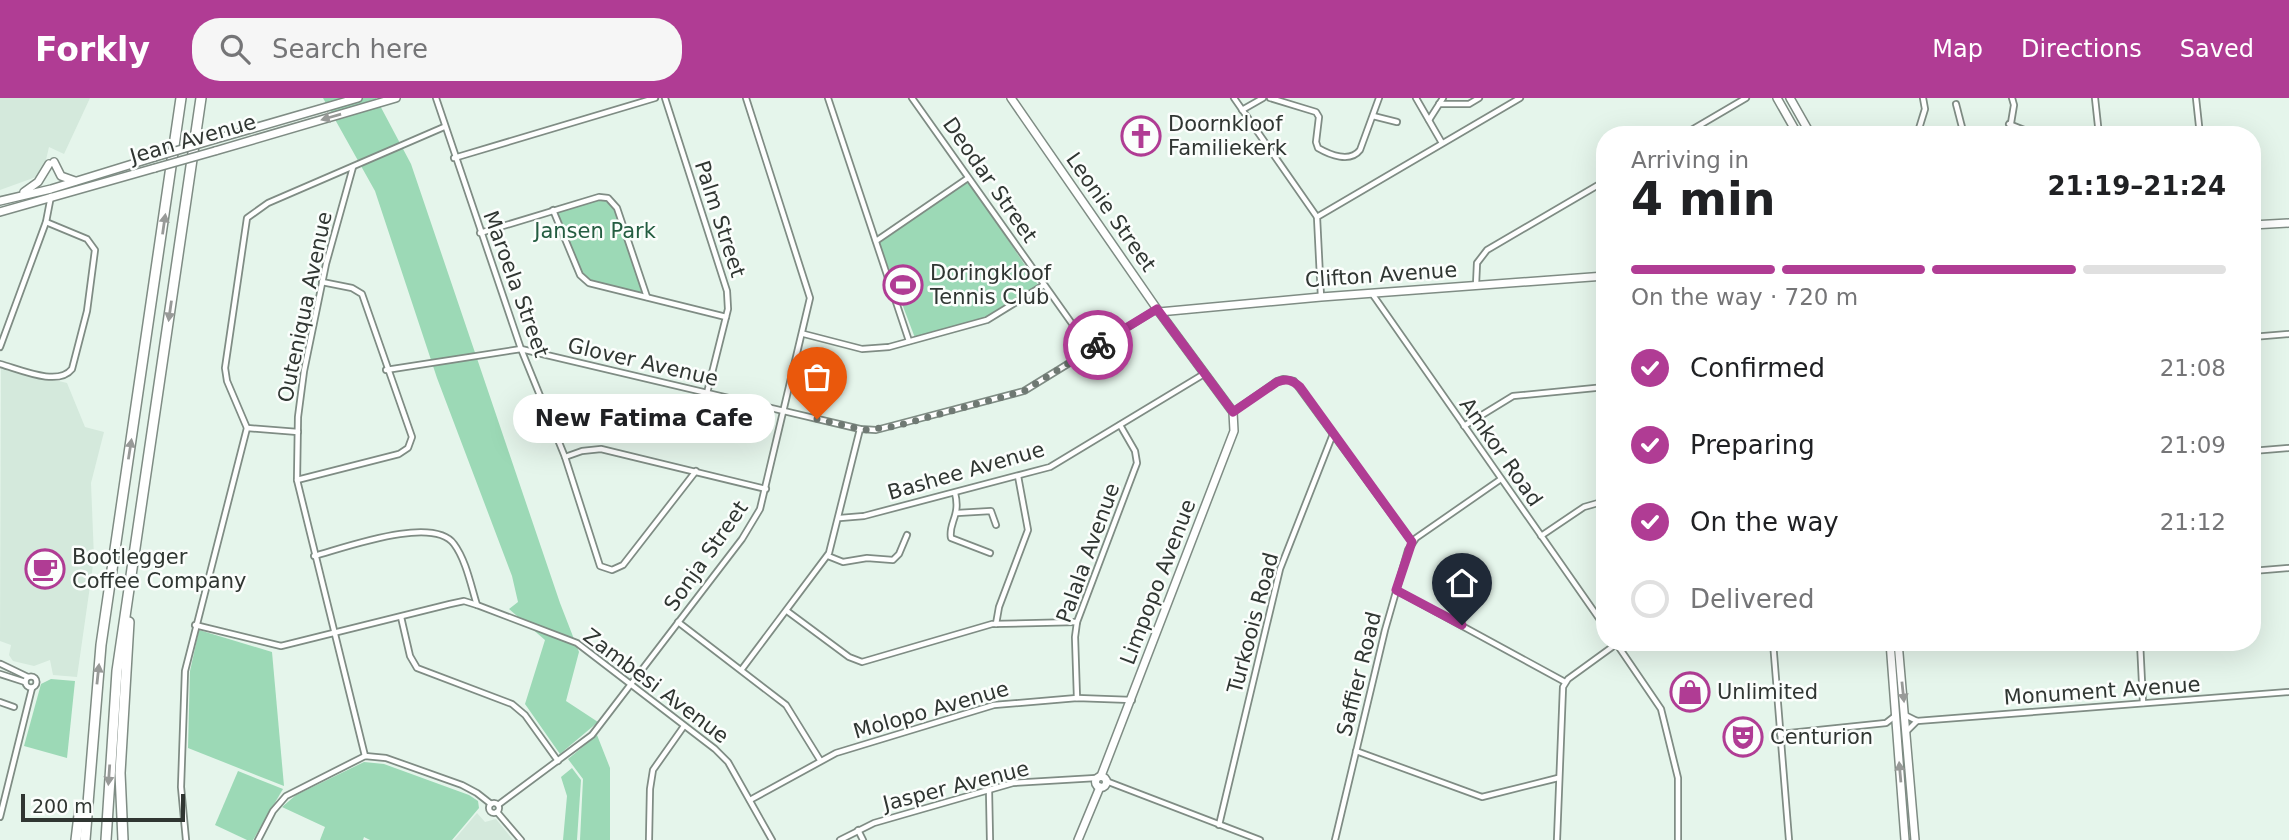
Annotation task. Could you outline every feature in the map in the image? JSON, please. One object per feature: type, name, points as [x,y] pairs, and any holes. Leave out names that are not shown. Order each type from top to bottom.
[{"type":"highway","points":[[85,840],[95,700],[181,98]]},
{"type":"highway","points":[[107,840],[117,671],[201,98]]},
{"type":"highway","points":[[124,840],[120,773],[133,561]]},
{"type":"highway","points":[[76,840],[87,732],[95,700]]},
{"type":"main road","name":"Jean Avenue","points":[[2,212],[75,181],[358,98]]},
{"type":"main road","name":"Jean Avenue","points":[[0,201],[51,193],[155,168],[396,98]]},
{"type":"main road","name":"Leonie Street","points":[[1011,98],[1158,311],[1233,412]]},
{"type":"main road","points":[[1777,98],[1793,126]]},
{"type":"main road","points":[[1790,98],[1806,126]]},
{"type":"main road","points":[[14,197],[36,185],[51,163],[61,176],[75,181]]},
{"type":"main road","points":[[2261,225],[2289,223]]},
{"type":"main road","name":"Clifton Avenue","points":[[1158,311],[1596,277]]},
{"type":"main road","points":[[1171,328],[1171,318],[1177,309]]},
{"type":"main road","name":"Limpopo Avenue","points":[[1078,840],[1234,431],[1233,412]]},
{"type":"main road","points":[[1891,651],[1905,840]]},
{"type":"main road","points":[[1899,651],[1915,840]]},
{"type":"street","name":"Maroela Street","points":[[436,98],[480,233],[521,349],[565,457],[600,566],[608,570],[623,565],[696,471]]},
{"type":"street","points":[[454,158],[655,98]]},
{"type":"street","name":"Palm Street","points":[[665,98],[727,290],[726,317],[707,393]]},
{"type":"street","name":"Sonja Street","points":[[498,805],[588,739],[754,522],[766,488],[810,304],[809,292],[746,98]]},
{"type":"street","points":[[828,98],[909,341]]},
{"type":"street","name":"Deodar Street","points":[[912,98],[1090,349]]},
{"type":"street","points":[[1234,98],[1317,217],[1321,297]]},
{"type":"street","points":[[1242,110],[1263,98]]},
{"type":"street","points":[[1270,98],[1316,112],[1319,117],[1316,138],[1318,148],[1351,158],[1358,153],[1378,98]]},
{"type":"street","points":[[1416,98],[1442,143]]},
{"type":"street","points":[[1429,120],[1443,98]]},
{"type":"street","points":[[1439,104],[1469,104],[1479,98]]},
{"type":"street","points":[[1317,217],[1519,98]]},
{"type":"street","points":[[1698,126],[1746,98]]},
{"type":"street","points":[[1919,126],[1924,109],[1923,98]]},
{"type":"street","points":[[2012,98],[2014,105],[2009,124],[2014,126]]},
{"type":"street","points":[[2095,98],[2098,126]]},
{"type":"street","points":[[2196,98],[2199,126]]},
{"type":"street","points":[[1956,104],[1962,126]]},
{"type":"street","points":[[1373,116],[1397,122]]},
{"type":"street","points":[[186,840],[181,787],[184,684],[195,625],[247,428],[227,381],[225,368],[247,218],[260,206],[444,127]]},
{"type":"street","name":"Outeniqua Avenue","points":[[353,167],[322,282],[302,382],[297,480],[365,756]]},
{"type":"street","points":[[876,241],[968,178]]},
{"type":"street","points":[[1476,285],[1477,263],[1487,250],[1596,186]]},
{"type":"street","points":[[0,348],[46,222],[51,193]]},
{"type":"street","points":[[480,233],[602,197],[610,199],[617,208],[648,298]]},
{"type":"street","points":[[553,210],[584,279],[594,285],[726,317]]},
{"type":"street","points":[[0,364],[55,377],[65,376],[72,369],[87,311],[96,253],[92,242],[46,222]]},
{"type":"street","points":[[297,480],[390,457],[408,448],[411,432],[386,370],[362,294],[352,288],[322,282]]},
{"type":"street","points":[[803,334],[862,349],[889,347],[987,320],[1044,285]]},
{"type":"street","name":"Amkor Road","points":[[1373,295],[1596,614]]},
{"type":"street","name":"Glover Avenue","points":[[386,370],[521,349],[860,429],[896,426],[1016,393],[1158,311]]},
{"type":"street","points":[[2261,336],[2289,334]]},
{"type":"street","name":"Bashee Avenue","points":[[839,518],[864,516],[1050,467],[1204,374]]},
{"type":"street","points":[[1233,412],[1277,382],[1288,379],[1300,387],[1412,542],[1501,479]]},
{"type":"street","points":[[1464,426],[1513,396],[1596,388]]},
{"type":"street","name":"Palala Avenue","points":[[1077,698],[1077,622],[1136,467],[1135,451],[1120,425]]},
{"type":"street","points":[[247,428],[298,432]]},
{"type":"street","points":[[742,669],[828,556],[860,429]]},
{"type":"street","name":"Turkoois Road","points":[[1219,825],[1278,577],[1333,434]]},
{"type":"street","points":[[2261,450],[2289,448]]},
{"type":"street","points":[[565,457],[582,451],[601,449],[766,488]]},
{"type":"street","points":[[996,624],[1028,530],[1018,476]]},
{"type":"street","points":[[954,493],[957,513],[951,538],[990,553]]},
{"type":"street","points":[[1541,536],[1584,507],[1596,504]]},
{"type":"street","points":[[957,513],[991,511],[996,525]]},
{"type":"street","points":[[314,556],[412,531],[435,532],[446,537],[456,547],[477,605]]},
{"type":"street","points":[[828,556],[843,562],[867,558],[893,560],[907,535]]},
{"type":"street","name":"Saffier Road","points":[[1335,840],[1396,590],[1412,542]]},
{"type":"street","points":[[2261,570],[2289,568]]},
{"type":"street","points":[[1396,590],[1565,682]]},
{"type":"street","name":"Zambesi Avenue","points":[[195,625],[274,646],[464,601],[477,605],[577,643],[723,756],[772,840]]},
{"type":"street","points":[[787,611],[849,657],[862,662],[996,624],[1077,622]]},
{"type":"street","points":[[401,617],[410,656],[417,667],[512,704],[525,715],[558,761]]},
{"type":"street","points":[[678,622],[786,705],[821,760]]},
{"type":"street","points":[[1557,840],[1561,694],[1565,682],[1606,651]]},
{"type":"street","points":[[1622,651],[1661,709],[1678,778],[1678,840]]},
{"type":"street","points":[[1774,651],[1789,840]]},
{"type":"street","points":[[2140,651],[2143,703]]},
{"type":"street","points":[[0,817],[36,681],[27,680],[0,672],[1,662],[27,680]]},
{"type":"street","points":[[27,680],[26,686],[32,688]]},
{"type":"street","name":"Monument Avenue","points":[[1917,721],[2289,692]]},
{"type":"street","name":"Molopo Avenue","points":[[750,800],[821,760],[862,744],[994,705],[1077,698],[1132,700]]},
{"type":"street","points":[[0,702],[14,706]]},
{"type":"street","points":[[1905,715],[1917,721],[1907,731]]},
{"type":"street","points":[[1780,734],[1886,723],[1895,716]]},
{"type":"street","points":[[1886,723],[1896,728]]},
{"type":"street","points":[[649,840],[653,770],[684,726]]},
{"type":"street","points":[[1356,751],[1482,797],[1559,778]]},
{"type":"street","points":[[258,840],[273,811],[286,796],[365,756],[386,758],[462,785],[491,804],[498,805],[497,812]]},
{"type":"street","name":"Jasper Avenue","points":[[839,840],[858,830],[989,790],[1028,781],[1084,778],[1116,786],[1261,840]]},
{"type":"street","points":[[989,790],[990,840]]},
{"type":"street","points":[[491,804],[489,811],[497,812],[521,840]]},
{"type":"street","points":[[858,830],[863,840]]},
{"type":"shaded area","points":[[0,98],[90,98],[64,154],[49,147],[45,164],[36,177],[0,190]]},
{"type":"shaded area","points":[[1,367],[67,383],[85,427],[104,432],[91,483],[94,558],[77,677],[53,675],[50,660],[34,666],[13,661],[9,655],[11,645],[0,641]]},
{"type":"shaded area","points":[[477,813],[485,822],[496,819],[513,840],[454,840]]},
{"type":"green space","points":[[323,98],[376,98],[411,164],[579,652],[566,701],[598,722],[560,754],[525,704],[545,640],[509,609],[518,602],[512,576],[437,378],[375,191]]},
{"type":"green space","points":[[968,180],[1039,286],[986,319],[915,338],[879,243]]},
{"type":"green space","name":"Jansen Park","points":[[598,195],[606,195],[616,201],[645,295],[589,282],[581,273],[555,211]]},
{"type":"green space","points":[[199,630],[272,652],[284,786],[188,748],[190,671]]},
{"type":"green space","points":[[51,679],[75,681],[67,758],[24,746],[41,684]]},
{"type":"green space","points":[[597,735],[610,768],[610,840],[580,840],[583,779],[568,759]]},
{"type":"green space","points":[[364,762],[384,764],[469,795],[478,801],[479,808],[452,840],[370,840],[364,837],[363,840],[320,840],[325,827],[282,807],[296,795]]},
{"type":"green space","points":[[572,768],[581,780],[577,840],[563,840],[567,796],[561,777]]},
{"type":"green space","points":[[238,771],[283,789],[253,840],[247,840],[215,825]]},
{"type":"way so far","points":[[817,419],[865,430],[896,426],[1024,391],[1098,345]]},
{"type":"place","name":"Doornkloof Familiekerk","points":[[1141,136]]},
{"type":"place","name":"Doringkloof Tennis Club","points":[[903,285]]},
{"type":"place","name":"New Fatima Cafe","points":[[817,419]]},
{"type":"place","name":"Bootlegger Coffee Company","points":[[45,569]]},
{"type":"place","name":"Unlimited","points":[[1690,692]]},
{"type":"place","name":"Centurion","points":[[1743,737]]},
{"type":"route","points":[[1098,345],[1157,309],[1233,412],[1277,382],[1283,379],[1294,381],[1412,542],[1396,590],[1462,625]]}]
